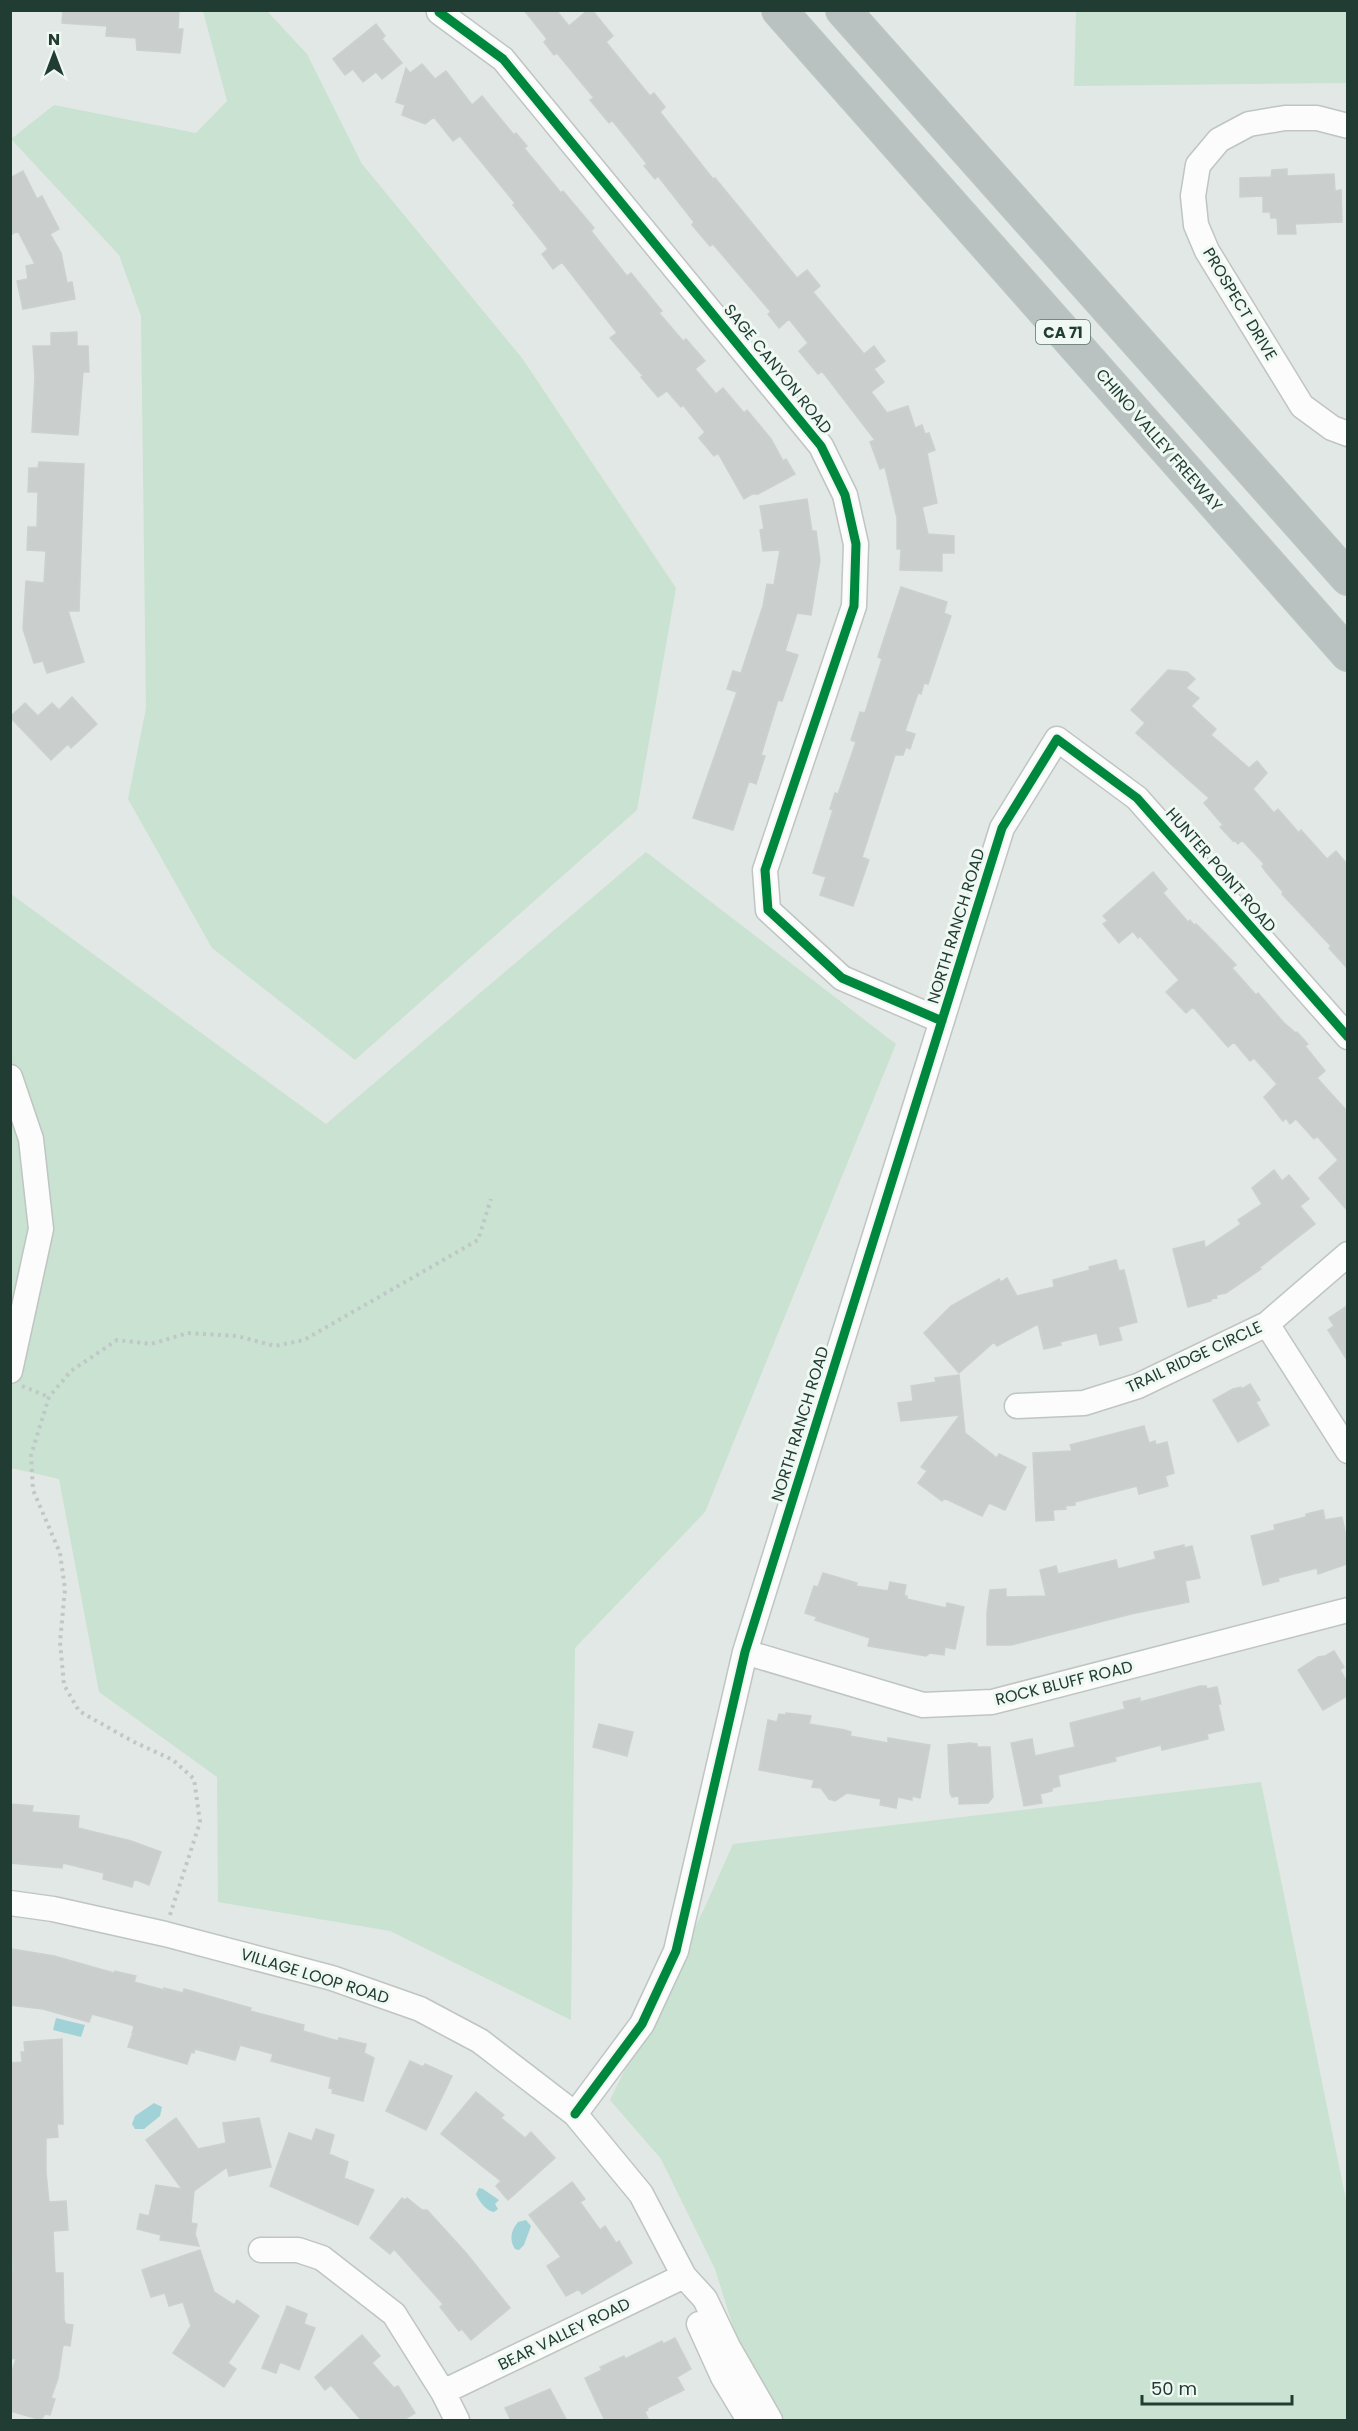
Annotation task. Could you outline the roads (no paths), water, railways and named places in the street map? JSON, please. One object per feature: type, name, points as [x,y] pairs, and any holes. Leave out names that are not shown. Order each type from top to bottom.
[{"type":"highway","name":"CHINO VALLEY FREEWAY","points":[[779,10],[1347,654]]},
{"type":"highway","name":"CA 71","points":[[843,10],[1347,578]]},
{"type":"street","name":"SAGE CANYON ROAD","points":[[439,12],[503,59],[821,446],[845,495],[856,544],[854,606],[765,870],[768,910],[842,978],[942,1021]]},
{"type":"street","name":"PROSPECT DRIVE","points":[[1347,126],[1317,118],[1285,118],[1249,124],[1219,140],[1198,165],[1193,196],[1196,225],[1207,251],[1302,406],[1332,428],[1347,434]]},
{"type":"street","name":"NORTH RANCH ROAD","points":[[575,2114],[642,2024],[676,1952],[745,1652],[1002,828],[1057,739]]},
{"type":"street","name":"HUNTER POINT ROAD","points":[[1057,739],[1137,798],[1347,1037]]},
{"type":"street","points":[[10,1077],[32,1139],[40,1229],[15,1378]]},
{"type":"street","name":"TRAIL RIDGE CIRCLE","points":[[1017,1406],[1084,1403],[1138,1386],[1268,1324],[1347,1254]]},
{"type":"street","points":[[1268,1324],[1347,1451]]},
{"type":"street","name":"ROCK BLUFF ROAD","points":[[745,1652],[923,1705],[992,1702],[1347,1610]]},
{"type":"street","name":"VILLAGE LOOP ROAD","points":[[10,1903],[53,1909],[165,1934],[332,1978],[420,2009],[480,2041],[575,2114],[641,2194],[684,2276],[705,2299],[728,2347],[770,2421]]},
{"type":"street","points":[[261,2250],[298,2250],[322,2258],[394,2314],[443,2391],[457,2421]]},
{"type":"street","name":"VILLAGE LOOP ROAD","points":[[684,2276],[690,2304],[723,2377],[749,2421]]},
{"type":"street","name":"BEAR VALLEY ROAD","points":[[443,2391],[684,2276]]},
{"type":"water","points":[[56,2018],[85,2025],[81,2037],[53,2030]]},
{"type":"water","points":[[154,2103],[162,2107],[160,2116],[144,2129],[135,2129],[132,2124],[135,2116]]},
{"type":"water","points":[[479,2188],[499,2200],[495,2204],[498,2209],[494,2212],[483,2205],[476,2194]]},
{"type":"water","points":[[526,2220],[531,2226],[524,2245],[519,2250],[515,2249],[511,2239],[512,2232],[518,2222]]}]
